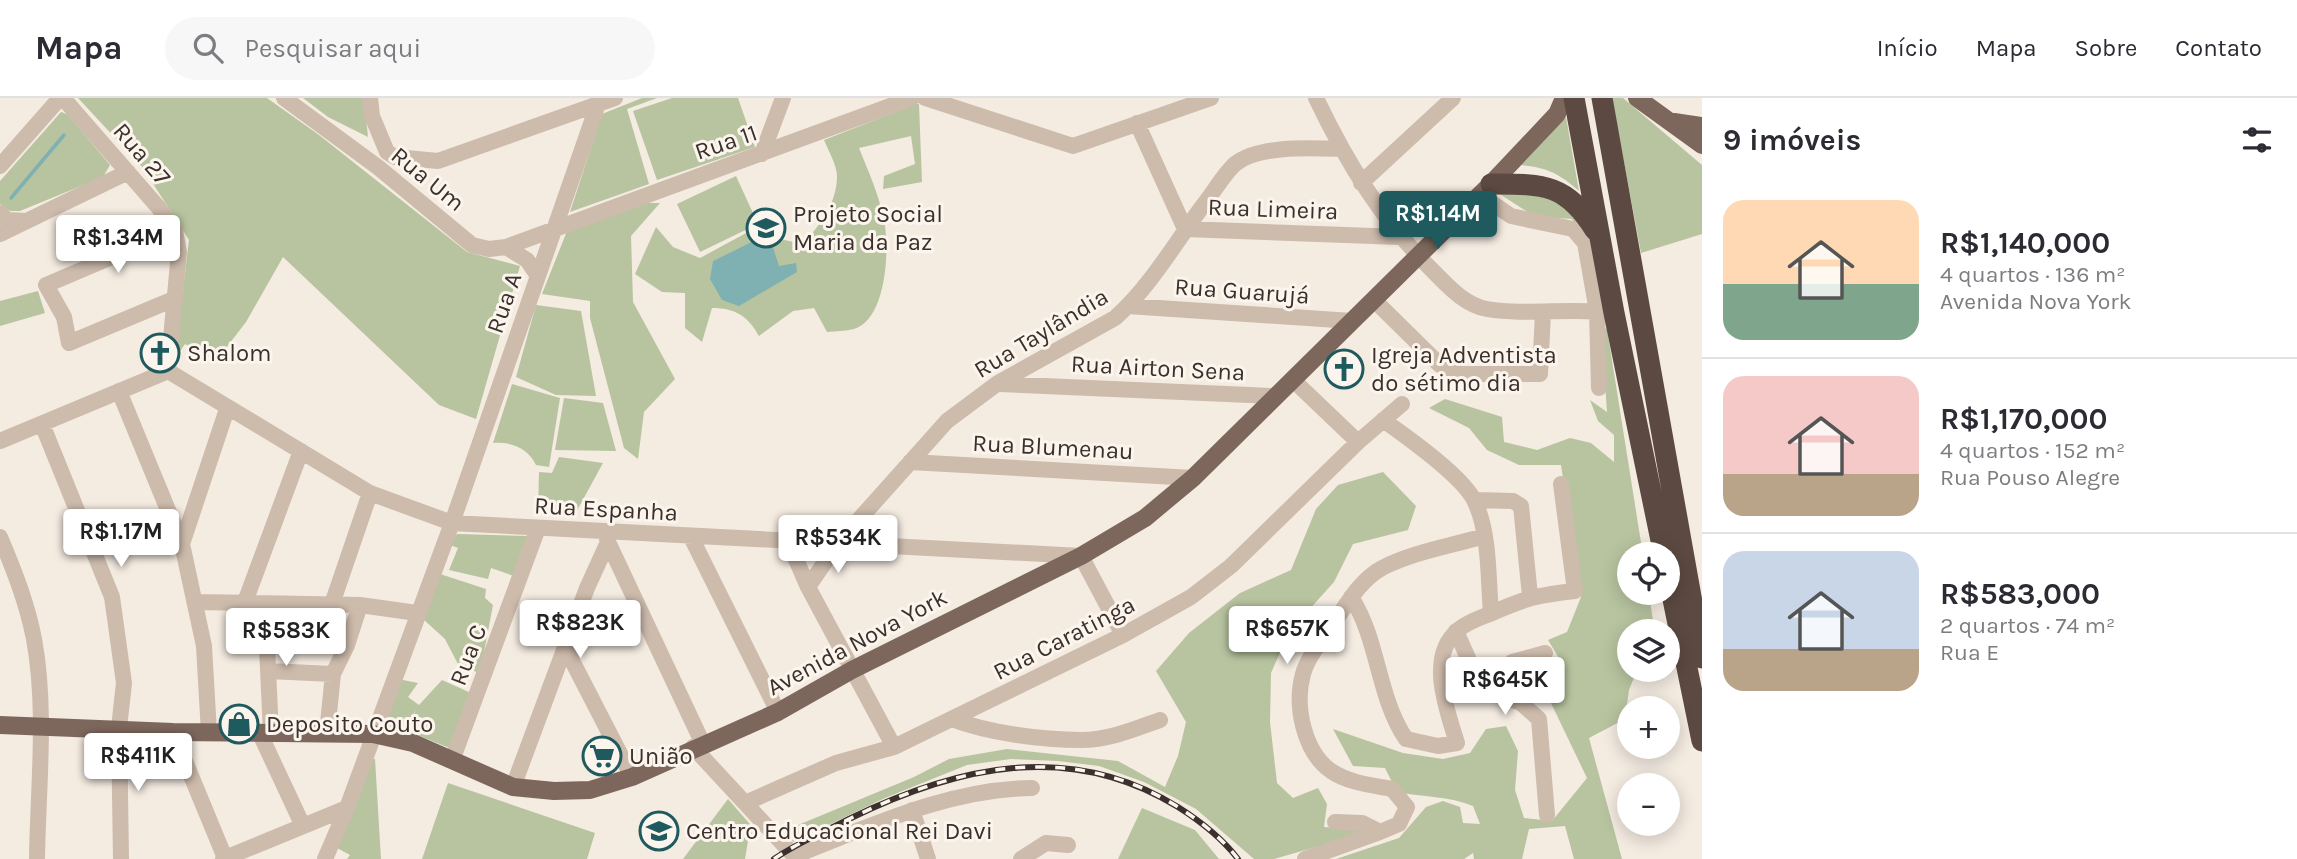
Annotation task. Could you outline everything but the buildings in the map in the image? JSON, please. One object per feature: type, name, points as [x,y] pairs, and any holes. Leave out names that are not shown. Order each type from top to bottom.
[{"type":"highway","points":[[1574,98],[1601,240],[1605,312],[1661,542]]},
{"type":"highway","points":[[1602,98],[1702,658]]},
{"type":"highway","points":[[1485,189],[1535,184],[1562,191],[1582,209],[1601,240]]},
{"type":"highway","points":[[1674,605],[1702,741]]},
{"type":"main road","name":"Avenida Nova York","points":[[0,725],[209,733],[373,734],[413,743],[453,758],[513,787],[554,792],[590,790],[632,776],[778,712],[852,670],[1081,556],[1145,518],[1193,478],[1418,257],[1557,114],[1564,98]]},
{"type":"main road","points":[[1638,99],[1702,145]]},
{"type":"main road","points":[[1670,121],[1702,126]]},
{"type":"street","points":[[0,166],[62,98]]},
{"type":"street","name":"Rua 27","points":[[62,98],[175,230]]},
{"type":"street","name":"Rua Um","points":[[284,98],[379,168],[472,245],[489,249],[506,247],[555,227]]},
{"type":"street","points":[[370,98],[372,116],[395,155]]},
{"type":"street","points":[[379,168],[395,155],[438,161],[598,101],[615,98]]},
{"type":"street","points":[[762,154],[783,98]]},
{"type":"street","name":"Rua 11","points":[[555,227],[912,98]]},
{"type":"street","points":[[925,98],[1073,146],[1211,98]]},
{"type":"street","points":[[1316,98],[1361,183],[1400,237],[1458,296],[1484,308],[1605,312]]},
{"type":"street","points":[[1361,183],[1453,98]]},
{"type":"street","name":"Rua A","points":[[325,859],[347,808],[452,523],[598,101]]},
{"type":"street","points":[[1137,124],[1185,229]]},
{"type":"street","name":"Rua Taylândia","points":[[808,587],[838,543],[947,421],[998,383],[1115,318],[1128,306],[1146,287],[1185,229],[1235,164],[1251,157],[1298,147],[1341,149]]},
{"type":"street","points":[[0,234],[128,172]]},
{"type":"street","points":[[1485,189],[1511,216],[1573,229],[1585,243],[1605,312],[1599,388]]},
{"type":"street","points":[[0,213],[7,220],[31,221]]},
{"type":"street","name":"Rua Limeira","points":[[1185,229],[1400,237]]},
{"type":"street","points":[[0,441],[168,371],[180,252],[175,230],[46,285],[64,317],[69,343],[174,299]]},
{"type":"street","points":[[506,247],[527,260],[538,276]]},
{"type":"street","points":[[1374,300],[1440,365],[1465,374],[1539,374],[1543,312]]},
{"type":"street","name":"Rua Guarujá","points":[[1128,306],[1352,321]]},
{"type":"street","name":"Rua Espanha","points":[[168,371],[370,493],[452,523],[538,528],[606,537],[691,537],[1081,556]]},
{"type":"street","points":[[1292,379],[1358,442]]},
{"type":"street","name":"Rua Airton Sena","points":[[998,383],[1274,396]]},
{"type":"street","points":[[119,391],[182,544],[204,646],[209,733]]},
{"type":"street","name":"Rua Caratinga","points":[[745,803],[836,763],[894,747],[1123,635],[1191,597],[1231,566],[1358,442],[1402,404]]},
{"type":"street","points":[[182,544],[228,409]]},
{"type":"street","points":[[1383,420],[1438,461],[1475,500],[1484,536],[1491,613]]},
{"type":"street","points":[[42,424],[112,597],[124,683],[118,728],[121,859]]},
{"type":"street","points":[[245,603],[301,451]]},
{"type":"street","name":"Rua Blumenau","points":[[910,462],[1193,478]]},
{"type":"street","points":[[1351,597],[1365,619],[1396,725],[1406,739],[1438,746],[1457,743],[1443,699],[1442,665],[1444,650],[1456,631],[1530,596],[1575,591],[1561,484]]},
{"type":"street","points":[[332,604],[370,493]]},
{"type":"street","points":[[1475,500],[1513,501],[1521,506],[1530,596]]},
{"type":"street","name":"Rua C","points":[[453,758],[538,528]]},
{"type":"street","points":[[1305,859],[1399,824],[1406,807],[1392,789],[1352,782],[1332,771],[1314,756],[1304,729],[1303,674],[1351,597],[1382,568],[1484,536]]},
{"type":"street","points":[[0,537],[21,588],[34,640],[40,727],[37,859]]},
{"type":"street","points":[[513,787],[606,537]]},
{"type":"street","points":[[606,537],[698,746],[745,803],[795,857],[912,810],[982,792],[1032,788]]},
{"type":"street","points":[[691,537],[778,712]]},
{"type":"street","points":[[788,541],[808,587],[894,747]]},
{"type":"street","points":[[1081,556],[1123,635]]},
{"type":"street","points":[[195,601],[360,605],[417,613]]},
{"type":"street","points":[[265,604],[268,671],[265,734],[303,826]]},
{"type":"street","points":[[327,733],[333,674],[347,645],[360,605]]},
{"type":"street","points":[[1456,631],[1479,683],[1489,692],[1521,703],[1539,719],[1548,815]]},
{"type":"street","points":[[565,647],[632,776]]},
{"type":"street","points":[[1521,703],[1512,662],[1545,653]]},
{"type":"street","points":[[268,671],[333,674]]},
{"type":"street","points":[[952,719],[978,729],[1082,740],[1122,734],[1160,720]]},
{"type":"street","points":[[173,732],[224,859],[347,808]]},
{"type":"street","points":[[912,810],[928,859]]},
{"type":"street","points":[[1335,822],[1362,823],[1380,832]]},
{"type":"street","points":[[1021,859],[1046,843],[1068,845]]},
{"type":"green space","points":[[78,98],[267,98],[319,135],[467,252],[520,266],[476,419],[439,405],[283,257],[246,322],[216,361],[185,344],[175,358],[189,240],[143,168]]},
{"type":"green space","points":[[303,98],[364,98],[368,137],[328,117]]},
{"type":"green space","points":[[642,98],[657,98],[627,109],[649,184],[570,212],[602,114]]},
{"type":"green space","points":[[672,98],[738,98],[755,147],[657,180],[633,111]]},
{"type":"green space","points":[[1612,98],[1623,98],[1702,165],[1702,234],[1641,253]]},
{"type":"green space","points":[[919,104],[922,182],[883,189],[884,176],[915,164],[911,136],[859,148],[881,206],[886,238],[883,284],[873,312],[865,323],[854,329],[827,332],[814,308],[793,311],[759,336],[740,314],[712,308],[702,342],[685,328],[685,293],[662,292],[635,274],[656,227],[673,247],[700,258],[748,232],[803,244],[826,213],[836,186],[836,167],[824,140]]},
{"type":"green space","points":[[61,112],[67,114],[110,165],[103,177],[20,211],[10,211],[0,204],[0,181]]},
{"type":"green space","points":[[1566,117],[1579,191],[1552,172],[1519,165],[1537,143]]},
{"type":"green space","points":[[736,176],[758,224],[700,252],[677,204]]},
{"type":"green space","points":[[1530,187],[1569,207],[1582,222],[1590,244],[1572,219],[1534,216],[1498,193]]},
{"type":"green space","points":[[647,203],[660,203],[631,236],[633,302],[675,379],[644,412],[638,459],[624,448],[590,318],[590,301],[542,294],[567,231]]},
{"type":"green space","points":[[38,291],[45,313],[0,326],[0,301]]},
{"type":"green space","points":[[536,305],[581,311],[596,396],[556,395],[516,377]]},
{"type":"green space","points":[[1601,327],[1607,329],[1641,542],[1617,542],[1617,605],[1651,605],[1653,619],[1617,619],[1617,682],[1632,682],[1628,696],[1617,696],[1617,723],[1589,738],[1622,859],[1574,859],[1565,826],[1529,829],[1522,859],[1474,859],[1473,853],[1464,859],[1336,859],[1399,838],[1426,807],[1443,801],[1460,807],[1463,823],[1480,824],[1473,806],[1445,798],[1397,792],[1385,768],[1353,766],[1333,729],[1403,753],[1443,759],[1470,753],[1486,729],[1506,726],[1518,751],[1515,790],[1524,818],[1552,821],[1587,778],[1550,701],[1563,665],[1548,640],[1567,632],[1581,597],[1561,465],[1519,465],[1487,450],[1469,428],[1429,408],[1445,399],[1502,417],[1504,442],[1537,450],[1570,438],[1591,443],[1614,462],[1614,435],[1598,421],[1590,400],[1607,412]]},
{"type":"green space","points":[[512,384],[560,398],[549,467],[536,465],[519,447],[493,443]]},
{"type":"green space","points":[[564,398],[603,403],[616,451],[555,450]]},
{"type":"green space","points":[[559,457],[603,463],[574,516],[538,513],[539,472],[552,473]]},
{"type":"green space","points":[[1383,472],[1416,506],[1408,530],[1353,544],[1334,582],[1289,632],[1271,673],[1270,722],[1277,783],[1293,798],[1318,788],[1327,804],[1324,827],[1359,829],[1365,833],[1274,859],[1254,859],[1196,809],[1144,782],[1099,766],[1011,759],[967,765],[885,798],[793,842],[786,830],[914,777],[949,759],[1007,749],[1118,761],[1165,787],[1178,756],[1186,722],[1156,671],[1189,633],[1240,593],[1291,570],[1316,509],[1338,485]]},
{"type":"green space","points":[[457,534],[529,536],[517,577],[491,568],[488,579],[449,570],[458,548],[450,545]]},
{"type":"green space","points":[[437,573],[486,589],[485,598],[493,605],[480,673],[459,666],[445,639],[423,619]]},
{"type":"green space","points":[[398,679],[418,683],[408,697],[419,705],[442,680],[471,693],[452,749],[405,730],[417,709],[402,731],[386,726],[384,717]]},
{"type":"green space","points":[[375,759],[381,859],[347,859],[350,855],[337,848],[369,760]]},
{"type":"green space","points":[[448,783],[595,833],[587,859],[422,859]]},
{"type":"green space","points":[[728,799],[756,831],[748,841],[745,859],[683,859]]},
{"type":"green space","points":[[1142,808],[1195,830],[1219,859],[1118,859]]},
{"type":"water","points":[[760,238],[772,244],[779,266],[796,263],[797,272],[739,306],[722,300],[710,279],[713,261]]},
{"type":"waterway","points":[[11,198],[64,135]]},
{"type":"railway","points":[[774,859],[849,819],[931,785],[972,774],[1014,768],[1055,767],[1096,773],[1137,786],[1194,818],[1218,837],[1238,859]]},
{"type":"place","name":"Projeto Social Maria da Paz","points":[[766,228]]},
{"type":"place","name":"Shalom","points":[[160,353]]},
{"type":"place","name":"Igreja Adventista do sétimo dia","points":[[1344,369]]},
{"type":"place","name":"Deposito Couto","points":[[239,724]]},
{"type":"place","name":"União","points":[[602,756]]},
{"type":"place","name":"Centro Educacional Rei Davi","points":[[659,831]]}]
